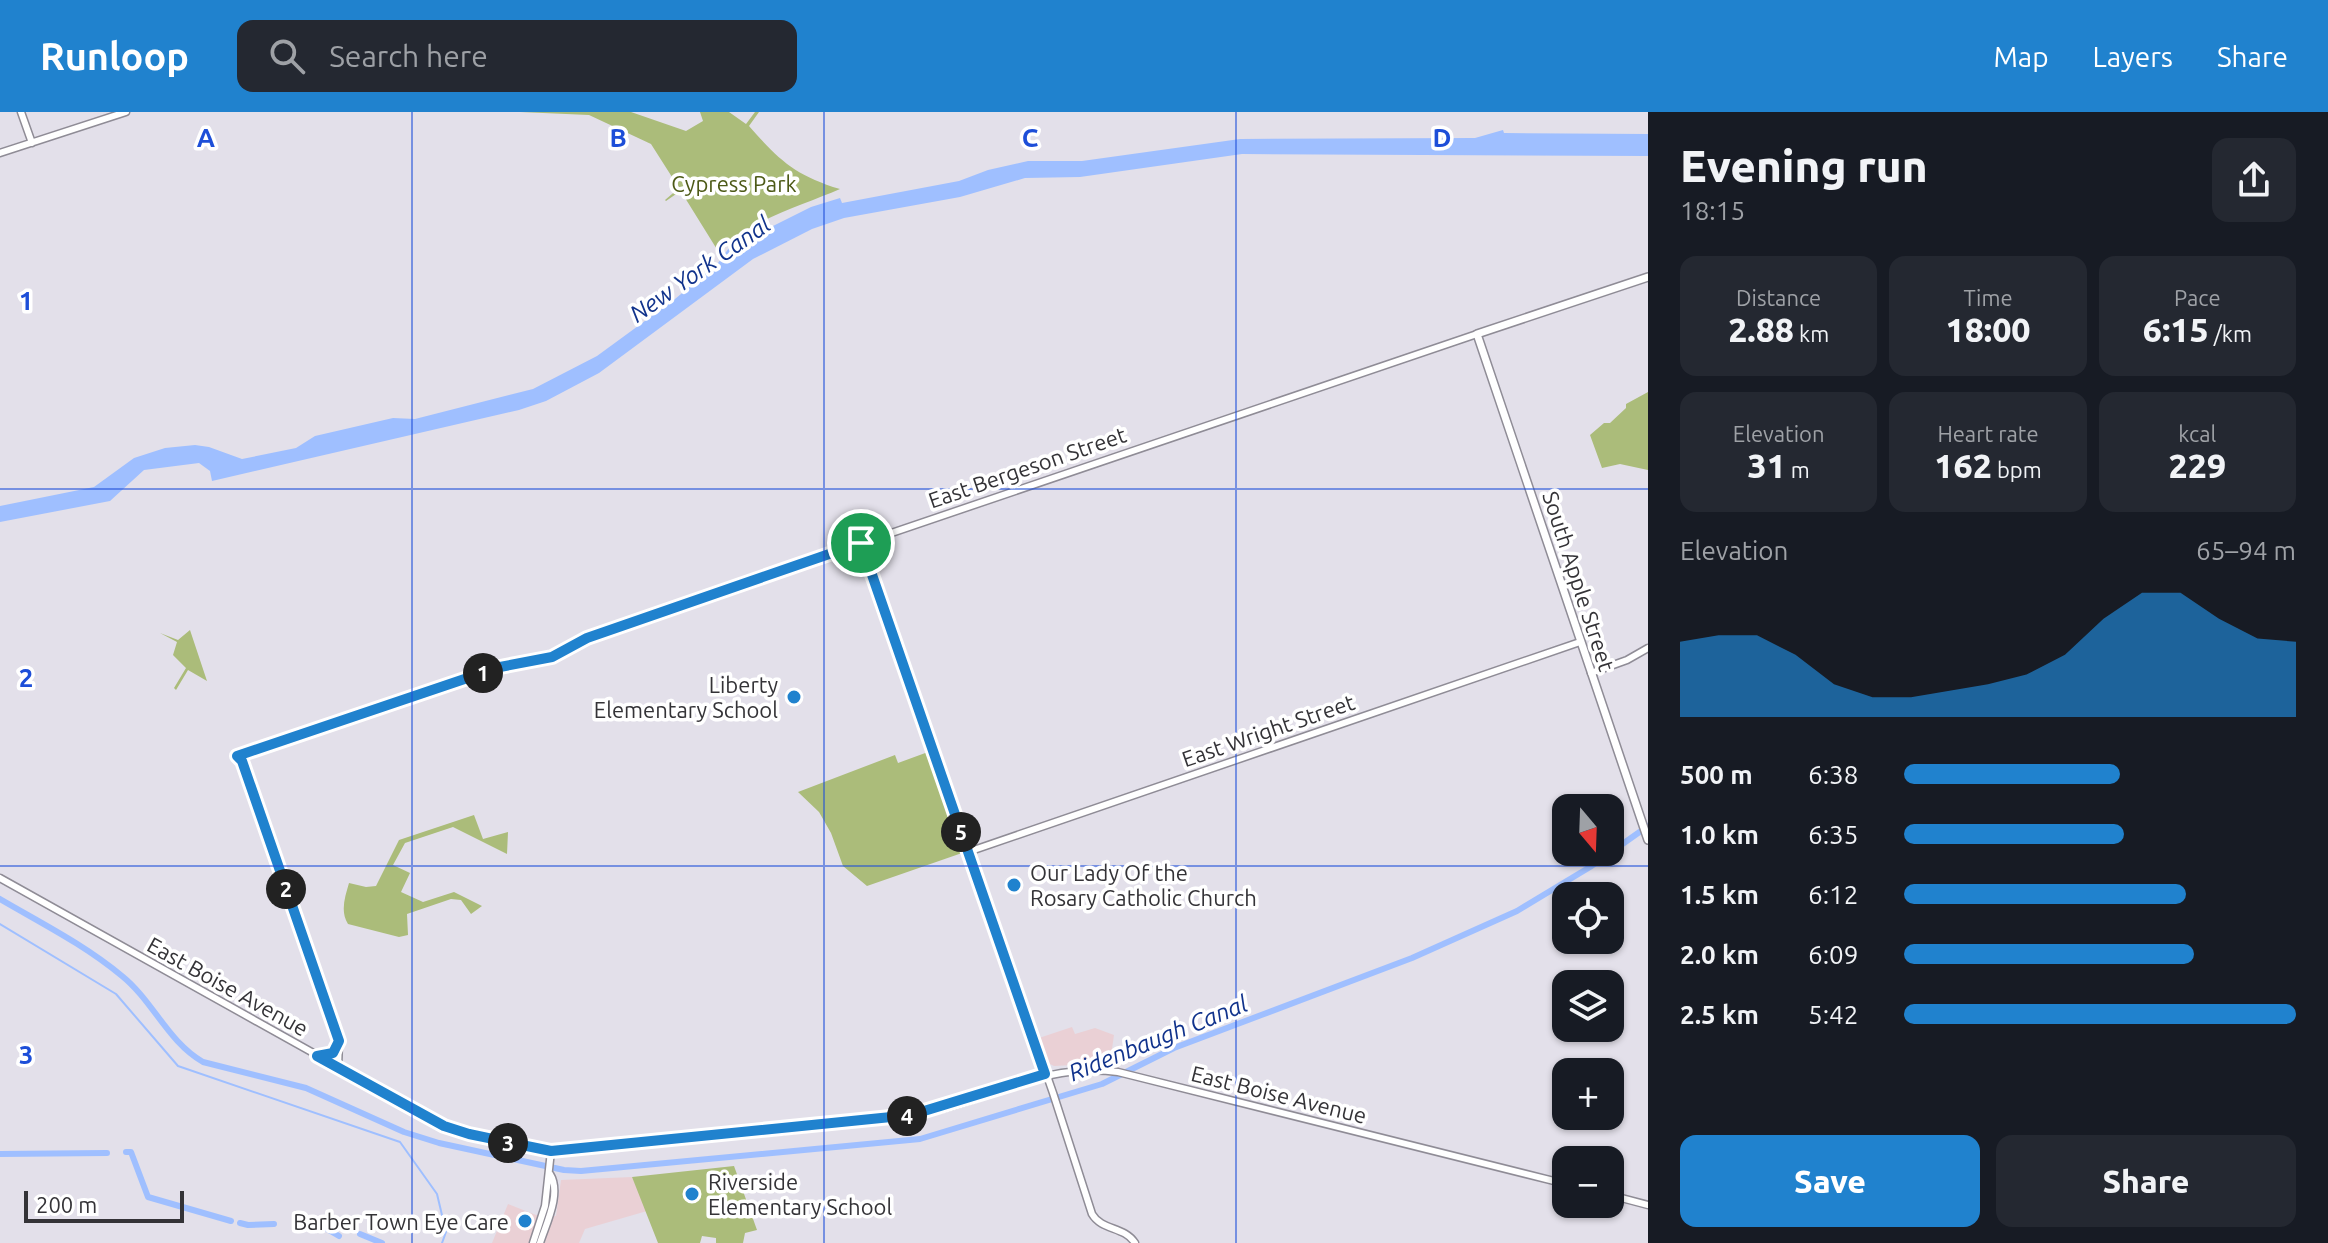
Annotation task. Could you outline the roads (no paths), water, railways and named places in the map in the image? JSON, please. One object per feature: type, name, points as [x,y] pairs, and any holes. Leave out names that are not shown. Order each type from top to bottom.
[{"type":"main road","name":"East Bergeson Street","points":[[1477,334],[1648,277]]},
{"type":"main road","name":"South Apple Street","points":[[1477,334],[1648,838]]},
{"type":"street","points":[[21,112],[32,143]]},
{"type":"street","points":[[0,153],[126,112]]},
{"type":"street","name":"East Bergeson Street","points":[[339,1041],[242,761],[237,756],[500,667],[552,657],[587,638],[1477,334]]},
{"type":"street","points":[[861,543],[1053,1093],[1092,1214],[1105,1227],[1129,1234],[1135,1243]]},
{"type":"street","name":"East Wright Street","points":[[968,852],[1580,642]]},
{"type":"street","points":[[1591,673],[1648,648]]},
{"type":"street","name":"East Boise Avenue","points":[[0,878],[444,1126],[551,1151],[911,1115],[1045,1074],[1079,1070],[1118,1072],[1552,1181]]},
{"type":"street","points":[[317,1056],[333,1053],[339,1041]]},
{"type":"street","points":[[338,1068],[339,1041]]},
{"type":"street","points":[[533,1243],[545,1206],[551,1151]]},
{"type":"street","points":[[540,1243],[554,1195],[554,1181],[550,1174]]},
{"type":"street","points":[[1624,1199],[1648,1205]]},
{"type":"water","points":[[1503,130],[1504,133],[1648,134],[1648,156],[1242,154],[1080,177],[1025,178],[960,197],[844,218],[812,229],[753,259],[599,373],[546,401],[519,410],[212,481],[210,471],[199,463],[144,470],[110,501],[0,522],[0,506],[94,487],[134,458],[165,448],[209,447],[242,459],[296,448],[315,436],[393,418],[415,419],[533,389],[597,356],[675,299],[718,263],[729,248],[811,207],[840,198],[842,203],[959,181],[988,170],[1028,161],[1082,161],[1240,139],[1475,138]]},
{"type":"waterway","name":"Ridenbaugh Canal","points":[[0,899],[78,944],[122,976],[180,1044],[203,1062],[306,1088],[404,1132],[439,1143],[581,1171],[920,1139],[1102,1084],[1174,1048],[1412,958],[1517,911],[1590,867],[1648,826]]},
{"type":"waterway","points":[[0,924],[116,994],[178,1066],[400,1142],[437,1194],[446,1232],[442,1243]]},
{"type":"waterway","points":[[126,1152],[131,1152],[148,1197],[231,1221]]},
{"type":"waterway","points":[[0,1154],[107,1153]]},
{"type":"waterway","points":[[315,1222],[339,1236]]},
{"type":"waterway","points":[[240,1223],[274,1224]]},
{"type":"waterway","points":[[360,1234],[382,1243]]},
{"type":"place","name":"Liberty Elementary School","points":[[794,697]]},
{"type":"place","name":"Our Lady Of the Rosary Catholic Church","points":[[1014,885]]},
{"type":"place","name":"Riverside Elementary School","points":[[692,1194]]},
{"type":"place","name":"Barber Town Eye Care","points":[[525,1221]]},
{"type":"park label","name":"Cypress Park","points":[[734,183]]},
{"type":"water label","name":"New York Canal","points":[[700,269]]}]
